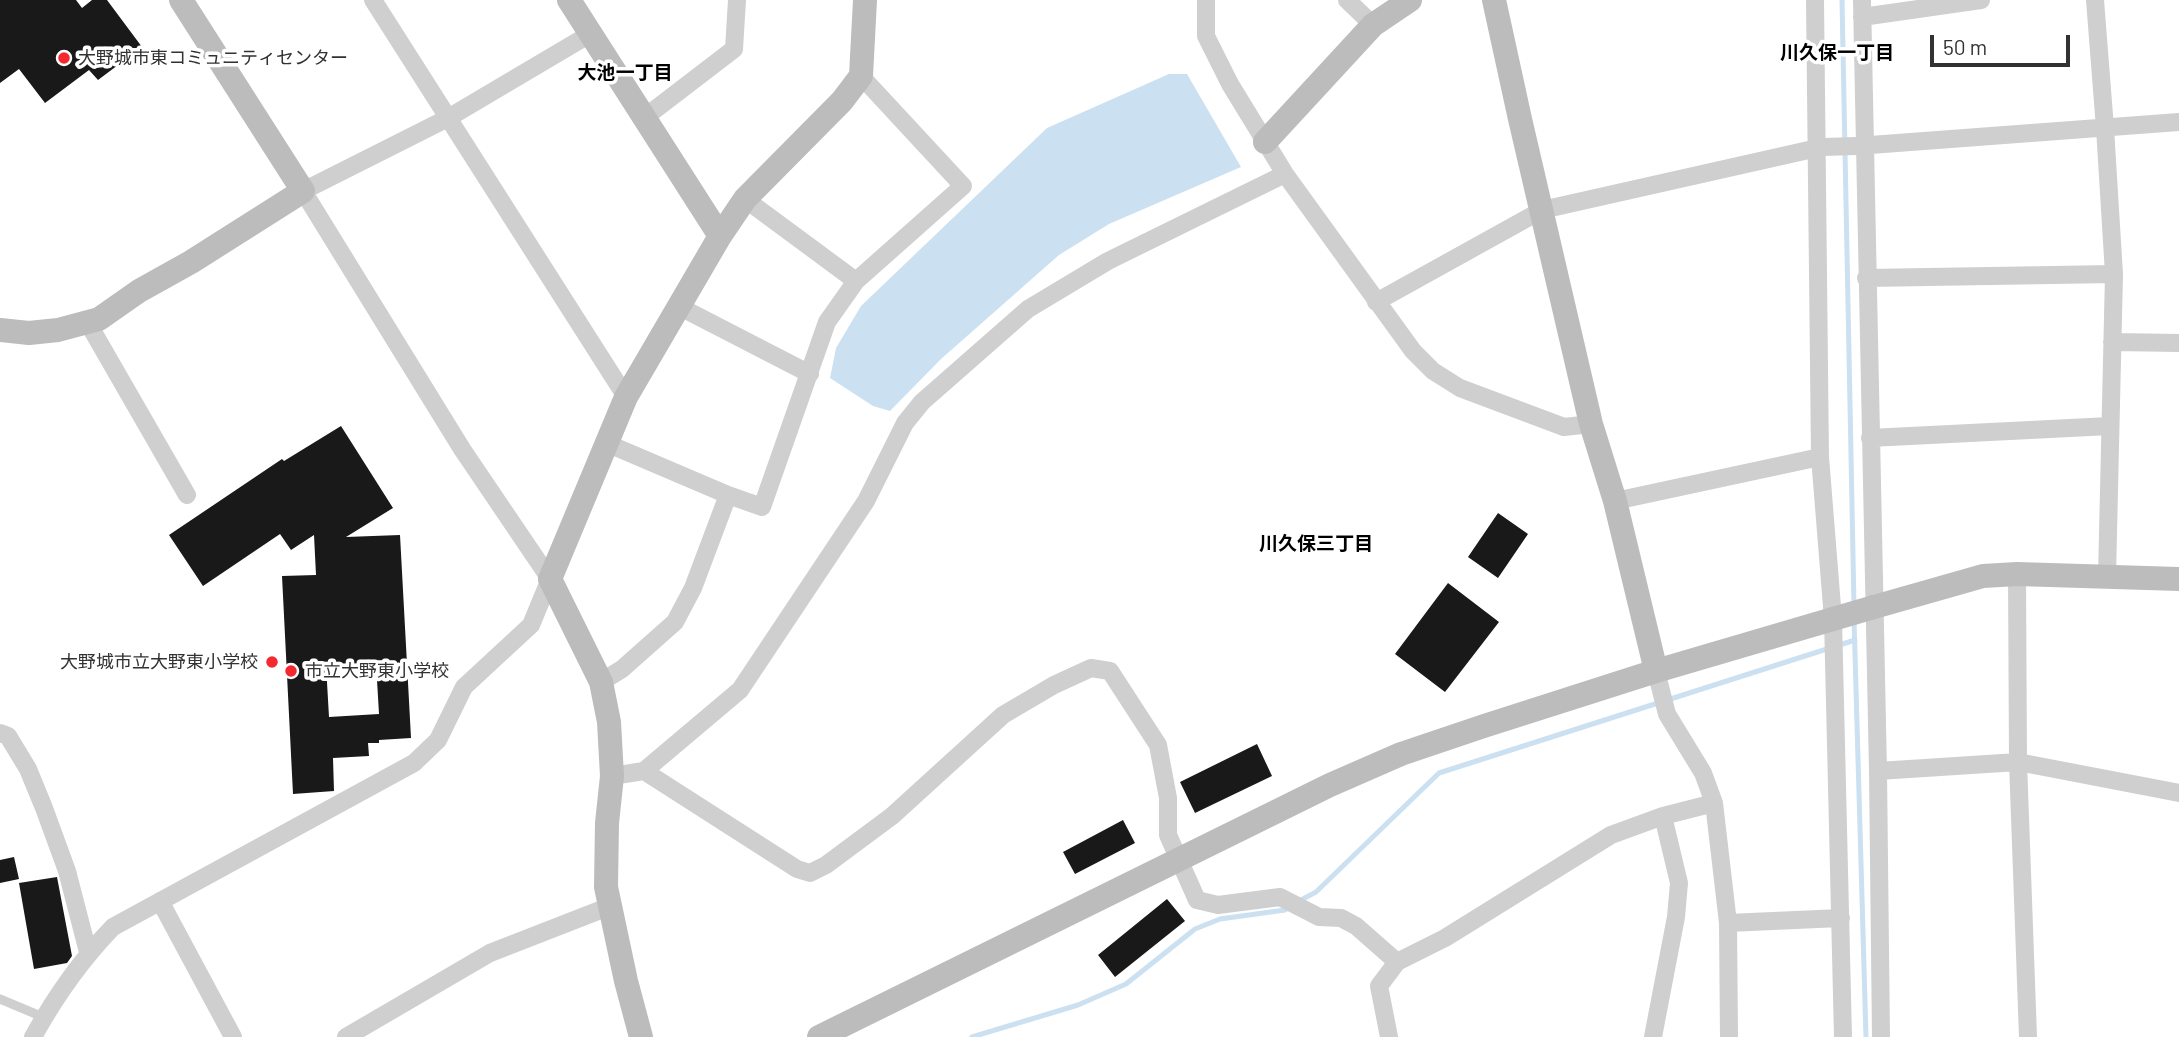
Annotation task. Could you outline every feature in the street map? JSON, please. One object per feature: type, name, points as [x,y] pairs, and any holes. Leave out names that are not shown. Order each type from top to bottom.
[{"type":"street","points":[[181,0],[462,449],[550,579],[601,682],[609,722],[612,776],[607,823],[608,907],[641,1037]]},
{"type":"street","points":[[373,0],[626,397]]},
{"type":"street","points":[[569,0],[720,236]]},
{"type":"street","points":[[644,118],[734,49],[737,0]]},
{"type":"street","points":[[33,1037],[43,1017],[88,952],[113,927],[414,763],[438,740],[464,687],[531,625],[626,397],[720,236],[744,199],[842,101],[861,76],[865,0]]},
{"type":"street","points":[[1206,0],[1206,36],[1230,84],[1285,174],[1413,351],[1433,371],[1460,388],[1564,427],[1591,424]]},
{"type":"street","points":[[1347,0],[1373,25]]},
{"type":"street","points":[[1265,142],[1373,25],[1410,0]]},
{"type":"street","points":[[1494,0],[1591,424],[1615,501],[1667,714],[1703,774],[1714,803],[1728,923],[1729,1037]]},
{"type":"street","points":[[1815,0],[1819,147],[1820,457],[1833,619],[1843,1037]]},
{"type":"street","points":[[1881,1037],[1878,771],[1861,146],[1862,9],[1981,0]]},
{"type":"street","points":[[2095,0],[2114,274],[2107,577]]},
{"type":"street","points":[[0,330],[29,333],[58,330],[99,319],[139,291],[191,262],[303,191],[448,118],[590,34]]},
{"type":"street","points":[[606,443],[728,495],[762,506],[827,322],[856,281],[963,186],[861,76]]},
{"type":"street","points":[[1376,302],[1542,211],[1819,147],[2179,122]]},
{"type":"street","points":[[612,776],[644,771],[740,690],[866,501],[905,423],[922,402],[1028,309],[1108,261],[1285,174]]},
{"type":"street","points":[[744,199],[856,281]]},
{"type":"street","points":[[1866,278],[2114,274]]},
{"type":"street","points":[[680,307],[810,374]]},
{"type":"street","points":[[88,323],[187,495]]},
{"type":"street","points":[[2112,342],[2179,343]]},
{"type":"street","points":[[1870,438],[2110,426]]},
{"type":"street","points":[[1615,501],[1820,457]]},
{"type":"street","points":[[601,682],[622,669],[675,622],[693,588],[728,495]]},
{"type":"street","points":[[2017,574],[2018,762],[2028,1037]]},
{"type":"street","points":[[819,1037],[1330,785],[1401,754],[1659,681],[1833,619],[1983,576],[2017,574],[2179,579]]},
{"type":"street","points":[[644,771],[797,869],[810,873],[826,865],[892,816],[1003,715],[1054,685],[1091,668],[1110,671],[1158,745],[1168,798],[1168,835],[1197,900],[1218,905],[1280,897],[1319,918],[1341,918],[1356,926],[1396,962]]},
{"type":"street","points":[[0,733],[8,736],[32,779],[66,871],[88,952]]},
{"type":"street","points":[[1878,771],[2018,762],[2179,793]]},
{"type":"street","points":[[1389,1037],[1379,986],[1396,962],[1445,938],[1611,835],[1663,816],[1714,803]]},
{"type":"street","points":[[1653,1037],[1676,917],[1679,883],[1663,816]]},
{"type":"street","points":[[160,901],[233,1037]]},
{"type":"street","points":[[346,1037],[490,953],[608,907]]},
{"type":"street","points":[[1728,923],[1841,918]]},
{"type":"lane","points":[[0,999],[43,1017]]},
{"type":"water","points":[[1169,74],[1187,74],[1241,167],[1109,224],[1059,255],[941,359],[890,411],[873,406],[830,378],[836,348],[861,306],[1047,128]]},
{"type":"building","name":"大野城市東コミュニティセンター","points":[[0,0],[76,0],[82,8],[92,0],[107,0],[142,47],[98,80],[89,70],[45,103],[19,69],[0,83]]},
{"type":"building","points":[[341,426],[393,508],[346,537],[400,535],[411,738],[368,743],[369,756],[333,758],[334,791],[293,794],[282,576],[316,575],[314,535],[291,550],[280,534],[203,586],[169,535],[282,459],[284,461]],"holes":[[[376,663],[379,714],[329,717],[326,665]]]},
{"type":"building","points":[[1498,513],[1528,534],[1498,578],[1468,557]]},
{"type":"building","points":[[1448,583],[1499,622],[1445,692],[1395,654]]},
{"type":"building","points":[[1257,744],[1272,776],[1195,813],[1180,782]]},
{"type":"building","points":[[1123,820],[1135,843],[1075,874],[1063,852]]},
{"type":"building","points":[[14,857],[19,879],[0,883],[0,860]]},
{"type":"building","points":[[57,877],[72,956],[67,963],[34,969],[19,883]]},
{"type":"building","points":[[1167,899],[1185,921],[1115,977],[1098,955]]},
{"type":"waterway","points":[[1842,0],[1854,606]]},
{"type":"waterway","points":[[1854,619],[1866,1037]]},
{"type":"waterway","points":[[1299,901],[1316,892],[1439,773],[1855,640]]},
{"type":"waterway","points":[[972,1037],[1078,1005],[1126,984],[1195,929],[1220,919],[1285,910],[1290,906]]},
{"type":"place","name":"大野城市東コミュニティセンター","points":[[64,58]]},
{"type":"place","name":"大野城市立大野東小学校","points":[[272,662]]},
{"type":"place","name":"市立大野東小学校","points":[[291,671]]},
{"type":"district","name":"川久保一丁目","points":[[1837,53]]},
{"type":"district","name":"大池一丁目","points":[[625,73]]},
{"type":"district","name":"川久保三丁目","points":[[1316,544]]}]
